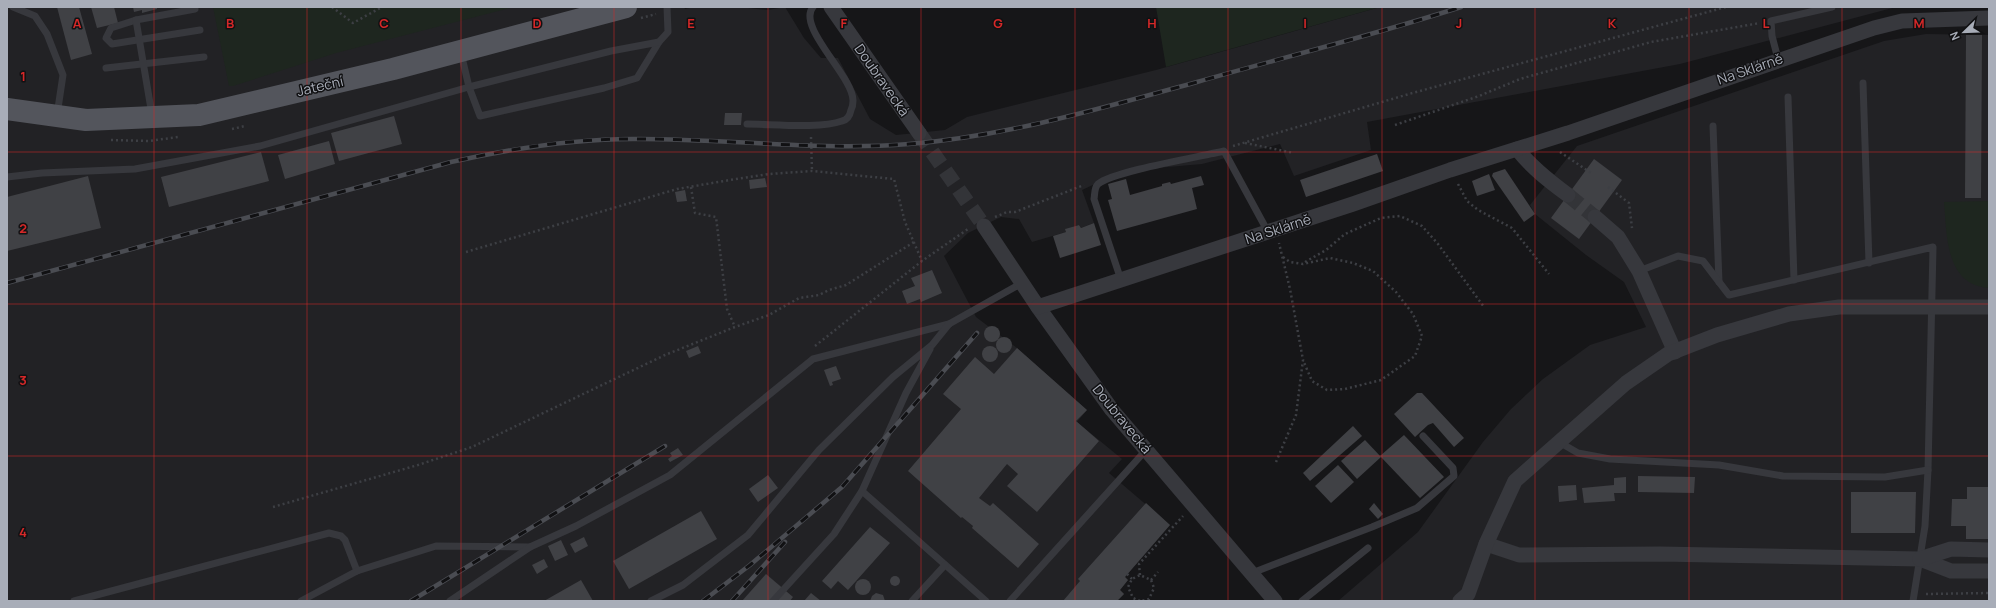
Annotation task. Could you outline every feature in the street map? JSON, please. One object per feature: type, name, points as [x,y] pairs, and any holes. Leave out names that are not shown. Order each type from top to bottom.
[{"type":"main road","name":"Jateční","points":[[7,109],[86,120],[199,115],[393,69],[626,7]]},
{"type":"street","name":"Doubravecká","points":[[831,7],[919,133]]},
{"type":"street","name":"Na Sklárně","points":[[1038,307],[1271,231],[1450,170],[1568,133],[1874,28],[1902,21],[1989,18]]},
{"type":"street","points":[[1517,149],[1524,158],[1550,182],[1568,195]]},
{"type":"street","points":[[1595,216],[1618,237],[1639,271],[1675,352]]},
{"type":"street","name":"Doubravecká","points":[[982,224],[1038,307],[1112,410],[1276,601]]},
{"type":"street","points":[[1460,601],[1468,594],[1486,544],[1515,481],[1626,383],[1675,352],[1717,336],[1789,314],[1839,307],[1989,307]]},
{"type":"street","points":[[1486,544],[1519,555],[1684,554],[1920,559],[1951,549],[1989,550]]},
{"type":"street","points":[[1920,559],[1951,571],[1989,571]]},
{"type":"lane","points":[[13,7],[35,16],[47,34],[63,75],[57,116]]},
{"type":"lane","points":[[460,51],[480,116],[604,88],[637,78],[659,42],[668,32],[667,7]]},
{"type":"lane","points":[[747,124],[830,124],[844,121],[850,114],[854,101],[848,85],[814,31],[809,20],[810,11],[813,7]]},
{"type":"lane","points":[[1778,60],[1772,36],[1771,21],[1832,7]]},
{"type":"lane","points":[[195,9],[136,20],[111,28],[106,38],[112,44],[140,41],[200,30]]},
{"type":"lane","points":[[136,20],[153,117]]},
{"type":"lane","points":[[7,177],[42,173],[135,169],[260,146],[470,87],[611,51],[659,42]]},
{"type":"lane","points":[[106,68],[204,57]]},
{"type":"lane","points":[[1863,83],[1869,263]]},
{"type":"lane","points":[[1788,97],[1794,280]]},
{"type":"lane","points":[[1713,126],[1719,282]]},
{"type":"lane","points":[[1121,280],[1094,199],[1095,190],[1098,185],[1117,175],[1224,152],[1271,231]]},
{"type":"lane","points":[[1639,271],[1678,256],[1703,261],[1729,295],[1933,247],[1928,470],[1925,526],[1913,601]]},
{"type":"lane","points":[[450,601],[530,547],[576,526],[670,475],[813,359],[949,324],[1022,283]]},
{"type":"lane","points":[[773,601],[834,534],[862,491],[906,393],[932,345],[949,324]]},
{"type":"lane","points":[[651,601],[683,585],[748,535],[819,450],[893,377],[932,345]]},
{"type":"lane","points":[[1252,573],[1372,528],[1417,508],[1427,500],[1454,476],[1453,468],[1423,436]]},
{"type":"lane","points":[[1559,442],[1578,454],[1610,460],[1719,465],[1783,476],[1885,477],[1928,470]]},
{"type":"lane","points":[[1010,601],[1146,450]]},
{"type":"lane","points":[[862,491],[986,601]]},
{"type":"lane","points":[[74,601],[329,533],[342,536],[345,540],[357,571]]},
{"type":"lane","points":[[301,601],[357,571],[436,546],[530,547]]},
{"type":"lane","points":[[1302,601],[1368,548]]},
{"type":"lane","points":[[912,601],[945,565]]},
{"type":"path","points":[[332,7],[353,22],[382,7]]},
{"type":"path","points":[[1224,152],[1244,143],[1409,94],[1726,7]]},
{"type":"path","points":[[1395,125],[1478,96],[1520,79],[1651,42],[1678,39],[1771,21]]},
{"type":"path","points":[[812,124],[812,171]]},
{"type":"path","points":[[1244,143],[1294,152]]},
{"type":"path","points":[[1568,158],[1591,173]]},
{"type":"path","points":[[1450,170],[1467,201],[1478,210],[1512,228],[1550,274]]},
{"type":"path","points":[[466,252],[677,189],[769,174],[812,171],[894,179],[905,222],[922,261]]},
{"type":"path","points":[[813,359],[810,349],[964,230],[982,224],[1007,212],[1015,212],[1087,184],[1098,185]]},
{"type":"path","points":[[691,187],[695,213],[716,217],[727,309],[734,327]]},
{"type":"path","points":[[1608,187],[1629,203],[1633,230]]},
{"type":"path","points":[[1303,264],[1326,250],[1345,234],[1381,218],[1400,216],[1422,226],[1438,244],[1484,307]]},
{"type":"path","points":[[1271,231],[1283,257],[1303,360],[1312,381],[1327,390],[1345,389],[1381,380],[1415,356],[1422,336],[1414,314],[1396,292],[1373,271],[1353,263],[1330,258],[1303,264],[1290,262],[1283,257]]},
{"type":"path","points":[[273,506],[418,465],[472,447],[665,355],[734,327],[769,315],[799,298],[819,295],[829,290],[846,285],[914,242]]},
{"type":"path","points":[[1276,462],[1296,415],[1303,360]]},
{"type":"path","points":[[1140,575],[1139,564],[1185,514]]},
{"type":"path","points":[[1151,580],[1158,572]]},
{"type":"path","points":[[1127,574],[1132,579]]},
{"type":"path","points":[[1140,575],[1151,580],[1154,588],[1154,592],[1149,599],[1141,601],[1133,598],[1128,586],[1132,579],[1140,575]]},
{"type":"path","points":[[1925,597],[1926,593],[1989,593]]},
{"type":"shaded area","points":[[7,7],[684,7],[685,9],[695,7],[739,7],[767,10],[785,7],[804,38],[821,58],[838,58],[870,119],[896,135],[945,130],[967,117],[1156,70],[1380,7],[1896,7],[1680,64],[1367,122],[1371,150],[1294,176],[1280,144],[1202,164],[1123,171],[1082,190],[1094,223],[1081,228],[1079,225],[1066,229],[1066,232],[1032,242],[1019,219],[1001,217],[968,233],[944,256],[976,317],[1017,348],[1087,410],[1077,422],[1122,459],[1109,473],[1170,525],[1125,577],[1128,580],[1120,590],[1124,594],[1117,601],[7,601]]},
{"type":"shaded area","points":[[213,7],[514,7],[336,53],[229,86]]},
{"type":"shaded area","points":[[1156,7],[1380,7],[1166,67]]},
{"type":"shaded area","points":[[1926,34],[1989,35],[1989,601],[1338,601],[1418,532],[1483,442],[1511,409],[1543,379],[1590,345],[1646,327],[1624,282],[1586,255],[1535,214],[1530,205],[1577,146],[1884,41]]},
{"type":"shaded area","points":[[1989,201],[1989,288],[1975,285],[1964,278],[1956,268],[1948,243],[1944,202]]},
{"type":"building","points":[[57,7],[79,7],[92,54],[71,60]]},
{"type":"building","points":[[91,7],[114,7],[118,23],[97,28]]},
{"type":"building","points":[[133,7],[157,7],[157,9],[142,13],[142,10],[134,12]]},
{"type":"building","points":[[1966,35],[1982,35],[1981,198],[1965,198]]},
{"type":"building","points":[[725,113],[742,113],[741,125],[724,125]]},
{"type":"building","points":[[394,116],[402,144],[339,161],[331,133]]},
{"type":"building","points":[[329,141],[335,164],[285,179],[278,155]]},
{"type":"building","points":[[261,152],[269,181],[169,207],[161,177]]},
{"type":"building","points":[[1377,154],[1383,171],[1306,197],[1300,180]]},
{"type":"building","points":[[1594,159],[1622,180],[1579,239],[1551,218]]},
{"type":"building","points":[[1505,169],[1535,214],[1524,222],[1492,176],[1493,173]]},
{"type":"building","points":[[1489,174],[1495,190],[1477,196],[1472,181]]},
{"type":"building","points":[[88,176],[101,228],[7,251],[7,197]]},
{"type":"building","points":[[1201,176],[1204,185],[1192,188],[1197,209],[1117,231],[1108,200],[1112,199],[1108,184],[1126,179],[1130,195],[1162,186],[1162,184],[1170,182],[1171,184]]},
{"type":"building","points":[[765,178],[767,187],[750,189],[749,180]]},
{"type":"building","points":[[685,190],[687,201],[677,202],[675,192]]},
{"type":"building","points":[[1094,223],[1101,245],[1060,258],[1053,236],[1066,232],[1065,229],[1079,225],[1081,228]]},
{"type":"building","points":[[932,270],[942,293],[921,302],[920,299],[907,304],[902,291],[915,286],[911,278]]},
{"type":"building","points":[[992,326],[999,331],[1000,334],[995,341],[992,342],[985,337],[984,334],[989,327]]},
{"type":"building","points":[[1004,337],[1011,342],[1012,345],[1007,352],[1004,353],[997,348],[996,345],[1001,338]]},
{"type":"building","points":[[698,346],[701,353],[689,358],[686,351]]},
{"type":"building","points":[[990,346],[997,351],[998,354],[993,361],[990,362],[983,357],[982,354],[987,347]]},
{"type":"building","points":[[1017,348],[1087,410],[1076,421],[1099,441],[1037,512],[1007,486],[1018,474],[1007,464],[979,498],[990,506],[993,503],[1039,544],[1018,568],[972,528],[973,526],[962,517],[961,518],[908,471],[961,409],[943,394],[975,357],[994,374]]},
{"type":"building","points":[[836,366],[841,379],[832,382],[833,385],[830,386],[824,370]]},
{"type":"building","points":[[1417,393],[1422,393],[1464,438],[1454,447],[1433,423],[1428,425],[1415,437],[1394,414]]},
{"type":"building","points":[[1353,426],[1362,436],[1310,481],[1303,473]]},
{"type":"building","points":[[1404,435],[1444,477],[1420,498],[1380,456]]},
{"type":"building","points":[[1365,440],[1381,457],[1357,479],[1341,461]]},
{"type":"building","points":[[678,448],[683,455],[670,462],[668,459],[672,456],[670,453]]},
{"type":"building","points":[[1338,465],[1354,482],[1331,503],[1315,486]]},
{"type":"building","points":[[768,475],[778,488],[758,502],[749,489]]},
{"type":"building","points":[[1638,476],[1695,477],[1694,493],[1638,492]]},
{"type":"building","points":[[1626,477],[1626,493],[1614,493],[1615,501],[1584,503],[1582,488],[1614,485],[1614,478]]},
{"type":"building","points":[[1576,485],[1577,500],[1559,502],[1558,486]]},
{"type":"building","points":[[1967,487],[1989,487],[1989,539],[1966,539],[1966,526],[1951,526],[1952,499],[1967,499]]},
{"type":"building","points":[[1851,492],[1916,492],[1915,533],[1851,533]]},
{"type":"building","points":[[1146,503],[1170,525],[1125,577],[1128,580],[1120,590],[1124,594],[1117,601],[1063,601],[1080,581],[1078,579]]},
{"type":"building","points":[[1374,503],[1383,514],[1378,519],[1369,509]]},
{"type":"building","points":[[701,511],[717,539],[629,589],[613,561]]},
{"type":"building","points":[[870,527],[890,543],[848,590],[838,581],[831,589],[822,581]]},
{"type":"building","points":[[584,537],[588,546],[575,553],[570,544]]},
{"type":"building","points":[[561,540],[568,555],[555,561],[548,546]]},
{"type":"building","points":[[544,559],[548,567],[537,574],[532,565]]},
{"type":"building","points":[[766,574],[793,597],[790,601],[742,601]]},
{"type":"building","points":[[893,576],[897,576],[899,577],[899,585],[893,586],[890,583],[890,579]]},
{"type":"building","points":[[863,579],[870,584],[871,587],[866,594],[863,595],[856,590],[855,587],[860,580]]},
{"type":"building","points":[[581,580],[593,601],[544,601]]},
{"type":"building","points":[[811,593],[821,601],[804,601]]},
{"type":"building","points":[[876,593],[883,595],[885,601],[870,601],[872,596]]},
{"type":"tunnel","points":[[919,133],[984,226]]},
{"type":"tunnel","points":[[1568,195],[1595,217]]},
{"type":"railway","points":[[7,283],[451,162],[498,152],[569,142],[616,139],[876,146],[909,144],[982,135],[1090,111],[1362,36],[1461,7]]},
{"type":"railway","points":[[703,601],[750,565],[842,487],[977,333]]},
{"type":"railway","points":[[411,601],[665,446]]},
{"type":"railway","points":[[732,601],[785,542]]}]
